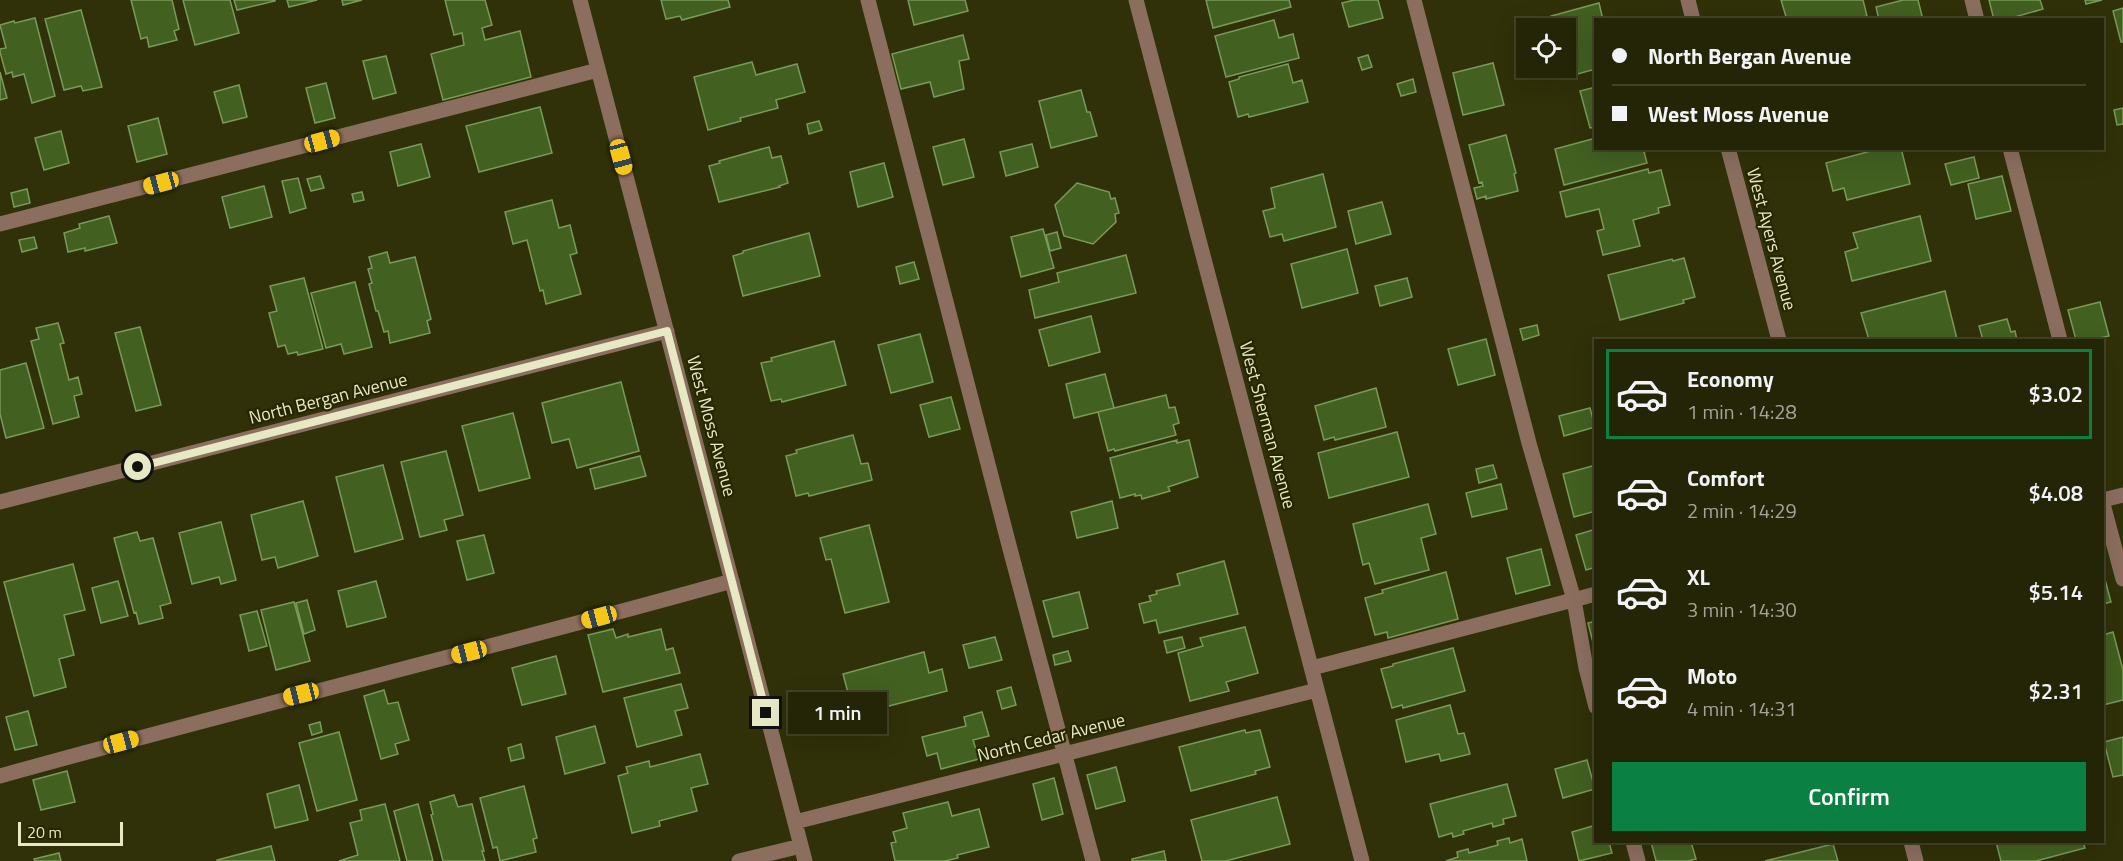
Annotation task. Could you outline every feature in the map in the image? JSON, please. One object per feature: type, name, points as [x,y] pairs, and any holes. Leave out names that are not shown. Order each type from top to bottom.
[{"type":"street","name":"West Moss Avenue","points":[[580,0],[805,861]]},
{"type":"street","points":[[868,0],[1093,861]]},
{"type":"street","name":"West Sherman Avenue","points":[[1136,0],[1362,861]]},
{"type":"street","points":[[1414,0],[1529,443],[1574,600],[1594,699]]},
{"type":"street","points":[[1688,0],[1692,18]]},
{"type":"street","points":[[1972,0],[1976,18]]},
{"type":"street","points":[[0,224],[598,70]]},
{"type":"street","name":"West Ayers Avenue","points":[[1729,150],[1779,339]]},
{"type":"street","points":[[2011,150],[2060,339]]},
{"type":"street","name":"North Bergan Avenue","points":[[0,502],[667,331]]},
{"type":"street","points":[[2104,502],[2123,495]]},
{"type":"street","points":[[2104,506],[2123,579]]},
{"type":"street","points":[[0,776],[142,736],[469,652],[732,581]]},
{"type":"street","points":[[1312,668],[1594,595]]},
{"type":"street","name":"North Cedar Avenue","points":[[795,822],[1317,690]]},
{"type":"street","points":[[1633,843],[1638,861]]},
{"type":"street","points":[[1911,843],[1916,861]]},
{"type":"street","points":[[739,861],[801,846]]},
{"type":"building","points":[[131,0],[172,0],[179,29],[174,31],[177,40],[149,47],[147,37],[141,39]]},
{"type":"building","points":[[183,0],[230,0],[239,33],[195,45]]},
{"type":"building","points":[[234,0],[275,0],[275,1],[237,10]]},
{"type":"building","points":[[287,0],[317,0],[289,7]]},
{"type":"building","points":[[342,0],[362,0],[343,5]]},
{"type":"building","points":[[445,0],[485,0],[492,25],[482,28],[485,40],[520,31],[531,77],[443,100],[431,54],[464,45],[462,33],[454,35]]},
{"type":"building","points":[[661,0],[728,0],[730,7],[682,20],[680,16],[666,19]]},
{"type":"building","points":[[908,0],[965,0],[968,11],[914,25]]},
{"type":"building","points":[[1206,0],[1289,0],[1291,7],[1213,28]]},
{"type":"building","points":[[1354,0],[1378,0],[1383,18],[1349,27],[1342,3]]},
{"type":"building","points":[[1781,0],[1863,0],[1867,16],[1859,18],[1786,18]]},
{"type":"building","points":[[1903,0],[1918,0],[1922,18],[1879,18],[1876,7]]},
{"type":"building","points":[[1989,0],[2040,0],[2043,9],[2011,18],[1994,18]]},
{"type":"building","points":[[2085,0],[2102,0],[2086,4]]},
{"type":"building","points":[[1599,3],[1603,18],[1594,18],[1594,70],[1576,74],[1576,18],[1552,18],[1551,16]]},
{"type":"building","points":[[2123,8],[2123,42],[2121,42],[2113,11]]},
{"type":"building","points":[[81,10],[102,87],[83,91],[81,86],[64,90],[45,19]]},
{"type":"building","points":[[35,18],[55,96],[32,103],[24,74],[13,77],[12,72],[6,74],[0,52],[0,49],[6,48],[0,25]]},
{"type":"building","points":[[1274,20],[1279,38],[1293,34],[1299,58],[1226,77],[1215,36]]},
{"type":"building","points":[[963,35],[969,59],[959,61],[964,89],[934,97],[930,82],[901,89],[892,54]]},
{"type":"building","points":[[1368,55],[1372,67],[1362,70],[1358,58]]},
{"type":"building","points":[[386,56],[396,93],[373,99],[363,61]]},
{"type":"building","points":[[752,62],[756,75],[797,64],[805,92],[776,100],[778,108],[740,118],[741,121],[708,130],[694,77]]},
{"type":"building","points":[[1493,63],[1504,105],[1463,115],[1453,73]]},
{"type":"building","points":[[1288,64],[1293,83],[1302,80],[1308,102],[1249,117],[1248,114],[1238,117],[1229,82],[1239,77]]},
{"type":"building","points":[[0,72],[7,98],[0,100]]},
{"type":"building","points":[[1413,79],[1416,92],[1401,96],[1397,84]]},
{"type":"building","points":[[326,83],[335,118],[315,123],[306,88]]},
{"type":"building","points":[[239,85],[247,117],[223,123],[214,92]]},
{"type":"building","points":[[1594,88],[1594,127],[1590,128],[1580,91]]},
{"type":"building","points":[[1081,90],[1097,136],[1051,148],[1039,101]]},
{"type":"building","points":[[540,107],[552,153],[479,172],[466,126]]},
{"type":"building","points":[[2123,108],[2123,124],[2117,125],[2114,110]]},
{"type":"building","points":[[158,118],[167,154],[137,162],[128,126]]},
{"type":"building","points":[[819,121],[822,130],[809,134],[807,124]]},
{"type":"building","points":[[61,131],[69,163],[44,170],[35,138]]},
{"type":"building","points":[[1506,135],[1516,173],[1514,174],[1518,191],[1477,199],[1474,188],[1483,186],[1482,182],[1479,183],[1469,145]]},
{"type":"building","points":[[964,139],[974,177],[943,185],[933,147]]},
{"type":"building","points":[[1594,139],[1594,150],[1651,150],[1644,152],[1647,163],[1564,185],[1555,149]]},
{"type":"building","points":[[421,144],[430,177],[398,186],[390,152]]},
{"type":"building","points":[[1032,144],[1038,167],[1006,176],[1000,152]]},
{"type":"building","points":[[769,147],[772,158],[781,156],[788,183],[719,202],[709,166]]},
{"type":"building","points":[[1875,150],[1902,150],[1910,184],[1847,200],[1844,188],[1833,191],[1826,163]]},
{"type":"building","points":[[1974,157],[1979,178],[1951,185],[1945,164]]},
{"type":"building","points":[[884,163],[893,197],[858,207],[850,172]]},
{"type":"building","points":[[1648,169],[1649,173],[1661,170],[1670,205],[1658,208],[1659,213],[1633,220],[1640,246],[1603,255],[1597,231],[1604,229],[1599,209],[1566,217],[1560,192]]},
{"type":"building","points":[[1323,174],[1336,227],[1284,241],[1282,234],[1270,237],[1263,211],[1275,208],[1271,188]]},
{"type":"building","points":[[320,176],[324,188],[311,191],[307,179]]},
{"type":"building","points":[[2002,176],[2011,211],[1976,219],[1968,184]]},
{"type":"building","points":[[298,178],[306,208],[290,213],[282,181]]},
{"type":"building","points":[[1077,183],[1109,192],[1111,199],[1115,198],[1119,213],[1115,214],[1116,222],[1093,244],[1064,236],[1055,205]]},
{"type":"building","points":[[264,186],[272,217],[230,228],[222,197]]},
{"type":"building","points":[[27,189],[30,203],[14,207],[11,193]]},
{"type":"building","points":[[362,192],[364,200],[354,202],[352,194]]},
{"type":"building","points":[[552,200],[559,228],[570,225],[577,253],[570,255],[581,294],[546,304],[543,290],[540,291],[527,240],[513,244],[505,212]]},
{"type":"building","points":[[1382,202],[1391,234],[1356,244],[1348,211]]},
{"type":"building","points":[[109,216],[117,243],[85,251],[85,248],[68,252],[64,233],[80,228],[79,224]]},
{"type":"building","points":[[1920,216],[1931,261],[1852,281],[1845,252],[1858,248],[1853,233]]},
{"type":"building","points":[[1043,229],[1054,268],[1021,277],[1011,237]]},
{"type":"building","points":[[1057,232],[1061,248],[1050,251],[1046,235]]},
{"type":"building","points":[[809,233],[820,276],[743,296],[733,256],[743,251]]},
{"type":"building","points":[[34,237],[37,248],[22,252],[19,240]]},
{"type":"building","points":[[1347,249],[1358,293],[1302,308],[1291,264]]},
{"type":"building","points":[[387,252],[390,263],[415,257],[431,319],[427,321],[430,333],[390,343],[388,331],[384,332],[369,284],[372,283],[368,269],[372,268],[369,257]]},
{"type":"building","points":[[1126,255],[1136,293],[1035,318],[1029,290],[1059,282],[1057,273]]},
{"type":"building","points":[[1684,258],[1695,297],[1683,300],[1684,303],[1620,320],[1608,275]]},
{"type":"building","points":[[914,262],[919,279],[900,284],[896,267]]},
{"type":"building","points":[[304,278],[323,349],[298,355],[297,352],[288,354],[285,345],[278,347],[269,313],[277,311],[270,286]]},
{"type":"building","points":[[1407,278],[1412,297],[1380,306],[1375,286]]},
{"type":"building","points":[[355,282],[372,347],[344,354],[341,344],[326,348],[311,293]]},
{"type":"building","points":[[1945,291],[1957,339],[1869,339],[1861,313]]},
{"type":"building","points":[[2100,302],[2109,336],[2076,339],[2068,310]]},
{"type":"building","points":[[1091,316],[1100,352],[1049,366],[1039,330]]},
{"type":"building","points":[[2007,319],[2011,332],[2015,331],[2017,339],[1983,339],[1979,326]]},
{"type":"building","points":[[58,323],[64,343],[60,344],[69,380],[78,377],[82,394],[74,396],[79,417],[53,424],[31,341],[39,339],[36,328]]},
{"type":"building","points":[[1537,325],[1539,335],[1523,340],[1520,329]]},
{"type":"building","points":[[140,327],[161,405],[136,411],[115,333]]},
{"type":"building","points":[[920,334],[933,382],[891,393],[878,345]]},
{"type":"building","points":[[1486,339],[1495,375],[1458,385],[1448,349]]},
{"type":"building","points":[[834,341],[846,385],[782,402],[781,399],[771,401],[761,363],[772,361],[771,358]]},
{"type":"building","points":[[26,363],[44,428],[6,438],[0,414],[0,370]]},
{"type":"building","points":[[1105,374],[1114,408],[1074,418],[1066,384]]},
{"type":"building","points":[[621,382],[639,451],[577,468],[569,439],[552,443],[542,403]]},
{"type":"building","points":[[1376,388],[1386,427],[1335,440],[1334,437],[1324,440],[1315,406]]},
{"type":"building","points":[[1166,395],[1169,408],[1175,407],[1179,423],[1173,425],[1176,435],[1108,451],[1098,412]]},
{"type":"building","points":[[951,397],[960,429],[929,437],[920,405]]},
{"type":"building","points":[[1590,408],[1594,427],[1564,436],[1559,416]]},
{"type":"building","points":[[513,413],[530,478],[479,491],[462,426]]},
{"type":"building","points":[[1397,432],[1409,477],[1329,498],[1318,453]]},
{"type":"building","points":[[853,435],[861,464],[868,463],[872,480],[809,496],[808,493],[796,496],[786,456],[797,453],[796,450]]},
{"type":"building","points":[[1177,440],[1177,443],[1189,440],[1198,477],[1168,487],[1170,491],[1142,499],[1141,495],[1135,496],[1135,494],[1120,498],[1110,458]]},
{"type":"building","points":[[446,451],[463,515],[444,520],[447,530],[420,537],[401,462]]},
{"type":"building","points":[[640,456],[646,476],[595,489],[590,469]]},
{"type":"building","points":[[383,465],[403,539],[355,552],[336,477]]},
{"type":"building","points":[[1493,465],[1497,478],[1479,483],[1476,469]]},
{"type":"building","points":[[1594,466],[1594,512],[1574,517],[1563,474]]},
{"type":"building","points":[[1501,484],[1507,509],[1472,517],[1466,493]]},
{"type":"building","points":[[303,501],[318,556],[278,568],[275,557],[262,560],[251,515]]},
{"type":"building","points":[[1112,501],[1118,528],[1077,538],[1071,512]]},
{"type":"building","points":[[1428,504],[1436,534],[1421,538],[1429,570],[1375,584],[1369,563],[1363,565],[1353,524]]},
{"type":"building","points":[[221,522],[236,580],[221,584],[219,577],[192,584],[179,533]]},
{"type":"building","points":[[869,525],[889,602],[845,613],[831,559],[826,560],[820,538]]},
{"type":"building","points":[[1594,530],[1594,568],[1586,570],[1576,535]]},
{"type":"building","points":[[137,532],[140,541],[153,538],[171,603],[160,606],[163,618],[139,624],[114,538]]},
{"type":"building","points":[[484,535],[494,573],[467,580],[457,541]]},
{"type":"building","points":[[1541,549],[1550,585],[1516,594],[1507,558]]},
{"type":"building","points":[[1224,561],[1238,614],[1159,633],[1156,620],[1144,623],[1139,604],[1151,601],[1149,596],[1157,594],[1156,591],[1180,585],[1177,574]]},
{"type":"building","points":[[73,564],[85,610],[64,615],[74,655],[59,659],[66,687],[34,696],[4,582]]},
{"type":"building","points":[[1446,572],[1458,619],[1388,638],[1387,632],[1375,635],[1365,598],[1383,593],[1382,590]]},
{"type":"building","points":[[2104,576],[2111,602],[2104,604]]},
{"type":"building","points":[[118,581],[128,616],[101,623],[92,588]]},
{"type":"building","points":[[376,581],[386,617],[347,627],[338,591]]},
{"type":"building","points":[[1079,592],[1088,628],[1053,637],[1043,601]]},
{"type":"building","points":[[307,600],[315,630],[304,634],[296,603]]},
{"type":"building","points":[[294,602],[310,661],[276,670],[261,610]]},
{"type":"building","points":[[257,611],[267,646],[249,651],[240,615]]},
{"type":"building","points":[[1594,622],[1594,646],[1588,623]]},
{"type":"building","points":[[1245,627],[1258,673],[1226,682],[1229,691],[1190,701],[1178,653],[1203,646],[1200,638]]},
{"type":"building","points":[[613,629],[616,638],[661,629],[666,650],[673,648],[680,673],[603,692],[588,635]]},
{"type":"building","points":[[2113,632],[2123,670],[2123,700],[2104,705],[2104,635]]},
{"type":"building","points":[[995,637],[1002,660],[969,668],[963,645]]},
{"type":"building","points":[[1182,637],[1185,648],[1167,653],[1164,641]]},
{"type":"building","points":[[1453,648],[1465,691],[1403,708],[1402,705],[1392,708],[1381,669]]},
{"type":"building","points":[[1068,651],[1071,661],[1055,665],[1053,655]]},
{"type":"building","points":[[924,652],[929,673],[942,669],[947,691],[854,715],[843,674]]},
{"type":"building","points":[[556,656],[566,694],[522,705],[512,668]]},
{"type":"building","points":[[681,684],[688,708],[675,711],[682,735],[637,747],[624,698]]},
{"type":"building","points":[[1011,687],[1016,705],[1002,709],[997,691]]},
{"type":"building","points":[[384,690],[388,704],[398,702],[409,740],[395,744],[398,754],[381,759],[364,696]]},
{"type":"building","points":[[1450,705],[1458,734],[1464,733],[1470,754],[1441,761],[1439,754],[1406,762],[1396,720]]},
{"type":"building","points":[[28,711],[37,745],[15,750],[6,717]]},
{"type":"building","points":[[982,712],[989,736],[973,740],[979,759],[941,769],[937,753],[927,756],[922,737],[966,726],[964,717]]},
{"type":"building","points":[[320,722],[322,732],[312,735],[309,725]]},
{"type":"building","points":[[595,726],[605,763],[565,774],[556,737]]},
{"type":"building","points":[[1245,730],[1246,733],[1260,730],[1270,767],[1255,771],[1256,774],[1191,791],[1179,747]]},
{"type":"building","points":[[339,732],[357,800],[317,811],[299,743]]},
{"type":"building","points":[[2123,737],[2123,775],[2113,777],[2104,742]]},
{"type":"building","points":[[521,744],[524,758],[511,761],[508,748]]},
{"type":"building","points":[[700,754],[708,784],[691,788],[697,811],[659,821],[660,826],[632,833],[618,776],[628,773],[626,767],[649,761],[650,767]]},
{"type":"building","points":[[1587,760],[1594,789],[1563,798],[1555,769]]},
{"type":"building","points":[[1116,767],[1125,801],[1096,809],[1087,775]]},
{"type":"building","points":[[67,771],[75,802],[41,810],[33,780]]},
{"type":"building","points":[[1054,778],[1063,814],[1042,820],[1033,784]]},
{"type":"building","points":[[1507,784],[1516,816],[1503,819],[1504,824],[1493,827],[1492,823],[1463,831],[1464,834],[1453,837],[1452,833],[1439,837],[1430,804]]},
{"type":"building","points":[[299,785],[308,820],[275,828],[267,794]]},
{"type":"building","points":[[524,786],[537,838],[533,839],[536,852],[500,861],[497,847],[493,848],[480,798]]},
{"type":"building","points":[[454,795],[458,807],[472,804],[485,861],[443,861],[431,815],[433,814],[430,802]]},
{"type":"building","points":[[1277,797],[1290,844],[1226,861],[1202,861],[1191,820]]},
{"type":"building","points":[[948,802],[952,816],[979,809],[989,847],[957,855],[958,858],[945,861],[895,861],[891,843],[896,842],[893,832],[907,828],[903,813]]},
{"type":"building","points":[[385,804],[400,861],[339,861],[358,855],[350,823],[362,820],[360,810]]},
{"type":"building","points":[[418,804],[433,861],[407,861],[394,811]]},
{"type":"building","points":[[1594,826],[1594,843],[1609,843],[1612,853],[1579,861],[1572,832]]},
{"type":"building","points":[[1509,838],[1510,843],[1522,839],[1527,861],[1446,861],[1458,857],[1457,852],[1468,849],[1469,853],[1498,845],[1497,841]]},
{"type":"building","points":[[1651,843],[1691,843],[1696,859],[1688,861],[1656,861]]},
{"type":"building","points":[[1996,843],[2083,843],[2085,848],[2036,861],[2001,861]]},
{"type":"building","points":[[1833,844],[1838,861],[1765,861]]},
{"type":"building","points":[[271,846],[275,861],[217,861],[217,860]]},
{"type":"building","points":[[1164,851],[1166,861],[1132,861],[1132,859]]},
{"type":"building","points":[[59,853],[61,861],[35,861],[34,859]]},
{"type":"route","points":[[138,467],[667,331],[766,713]]}]
